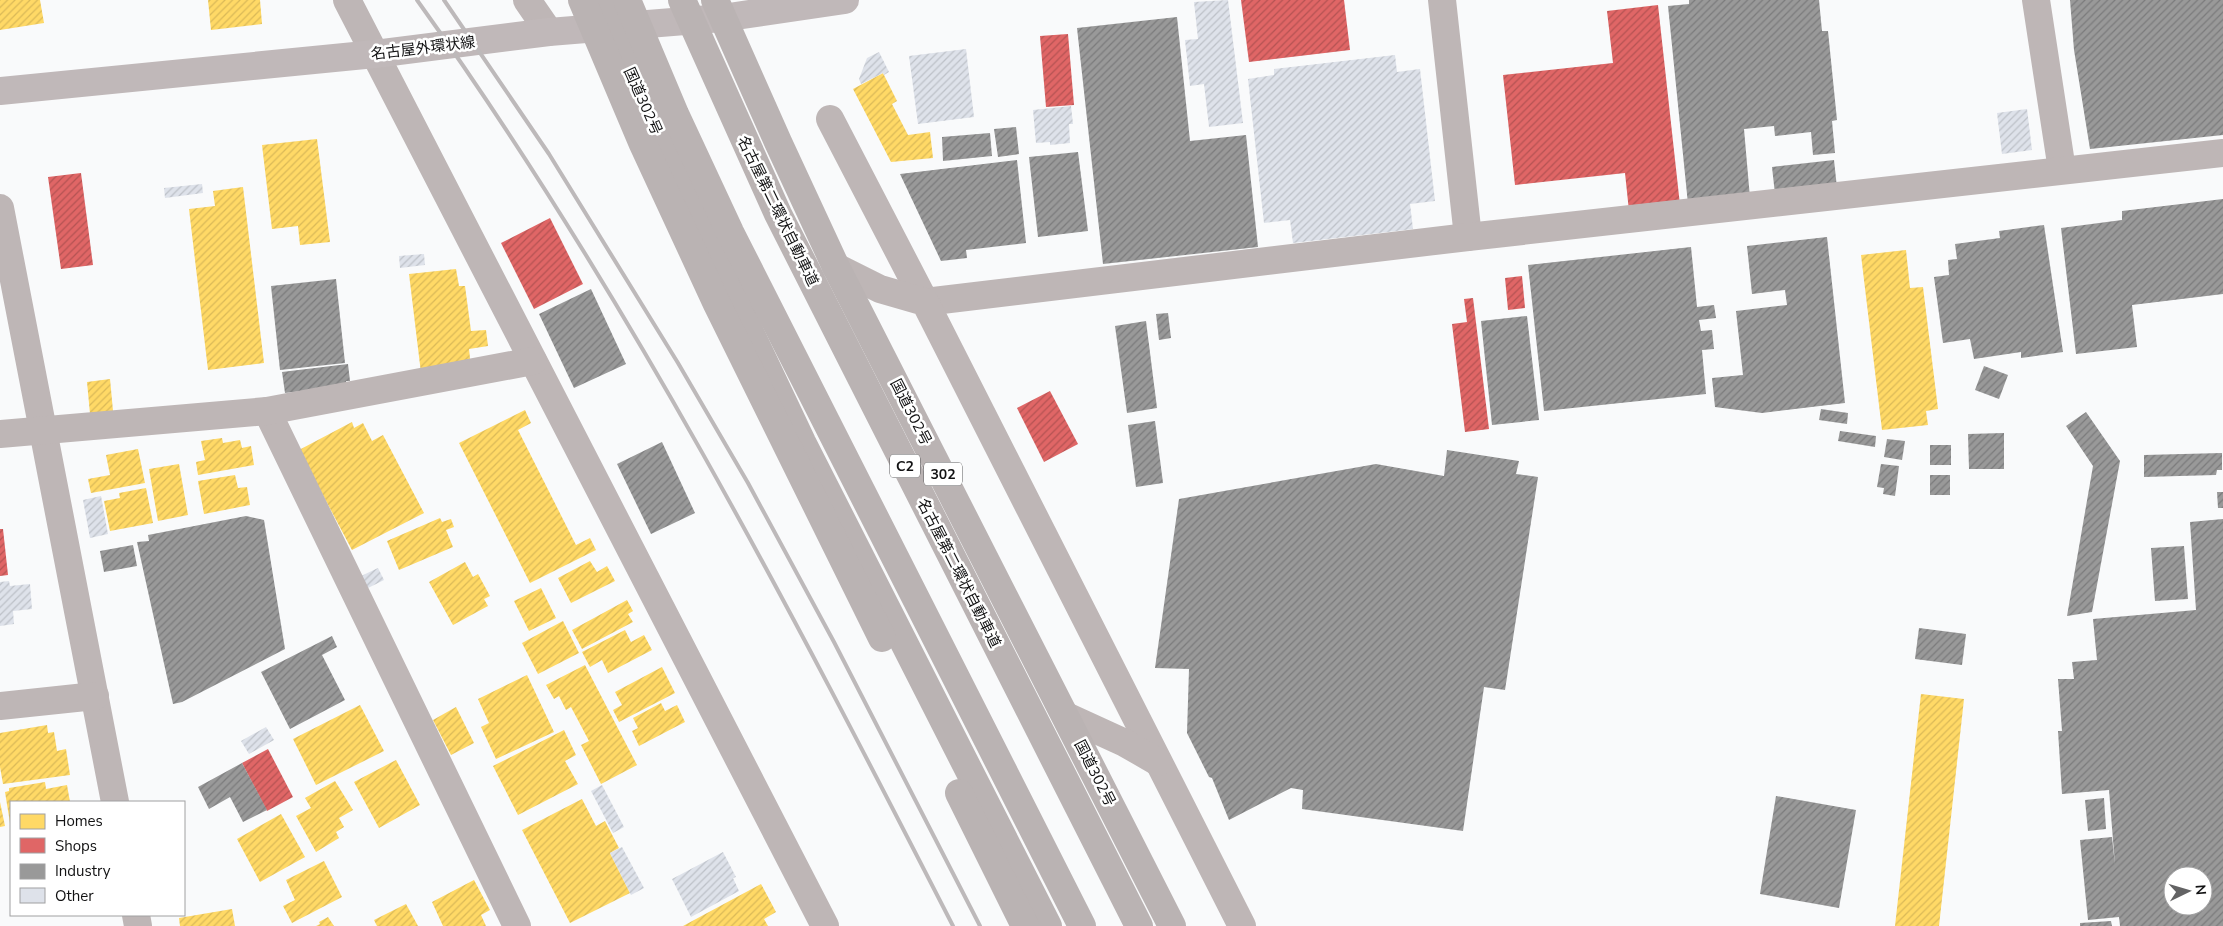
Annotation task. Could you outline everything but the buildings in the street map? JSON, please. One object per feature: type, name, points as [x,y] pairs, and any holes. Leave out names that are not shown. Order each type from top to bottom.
[{"type":"highway","points":[[582,0],[642,142],[717,304],[1026,926]]},
{"type":"highway","name":"国道302号","points":[[600,0],[610,28],[676,176],[802,442],[1048,926]]},
{"type":"highway","points":[[627,0],[675,114],[730,232],[1082,926]]},
{"type":"highway","name":"名古屋第二環状自動車道","points":[[682,0],[778,214],[1139,926]]},
{"type":"highway","name":"国道302号","points":[[718,9],[836,267],[1172,926]]},
{"type":"main road","name":"名古屋外環状線","points":[[0,91],[375,54],[549,32],[610,28],[718,9],[845,0]]},
{"type":"street","points":[[347,0],[826,926]]},
{"type":"street","points":[[527,0],[549,32]]},
{"type":"street","points":[[1442,0],[1468,237]]},
{"type":"street","points":[[2036,0],[2062,170]]},
{"type":"street","points":[[830,119],[1242,926]]},
{"type":"street","points":[[836,267],[880,289],[925,302],[1468,237],[2223,153]]},
{"type":"street","points":[[0,208],[41,430],[115,801]]},
{"type":"street","points":[[0,434],[267,412],[533,361]]},
{"type":"street","points":[[267,412],[517,926]]},
{"type":"street","points":[[0,706],[95,696]]},
{"type":"street","points":[[1066,716],[1125,743],[1158,762]]},
{"type":"railway","points":[[417,0],[493,110],[566,223],[635,337],[767,570],[953,926]]},
{"type":"railway","points":[[444,0],[549,154],[678,363],[748,483],[834,642],[980,926]]}]
